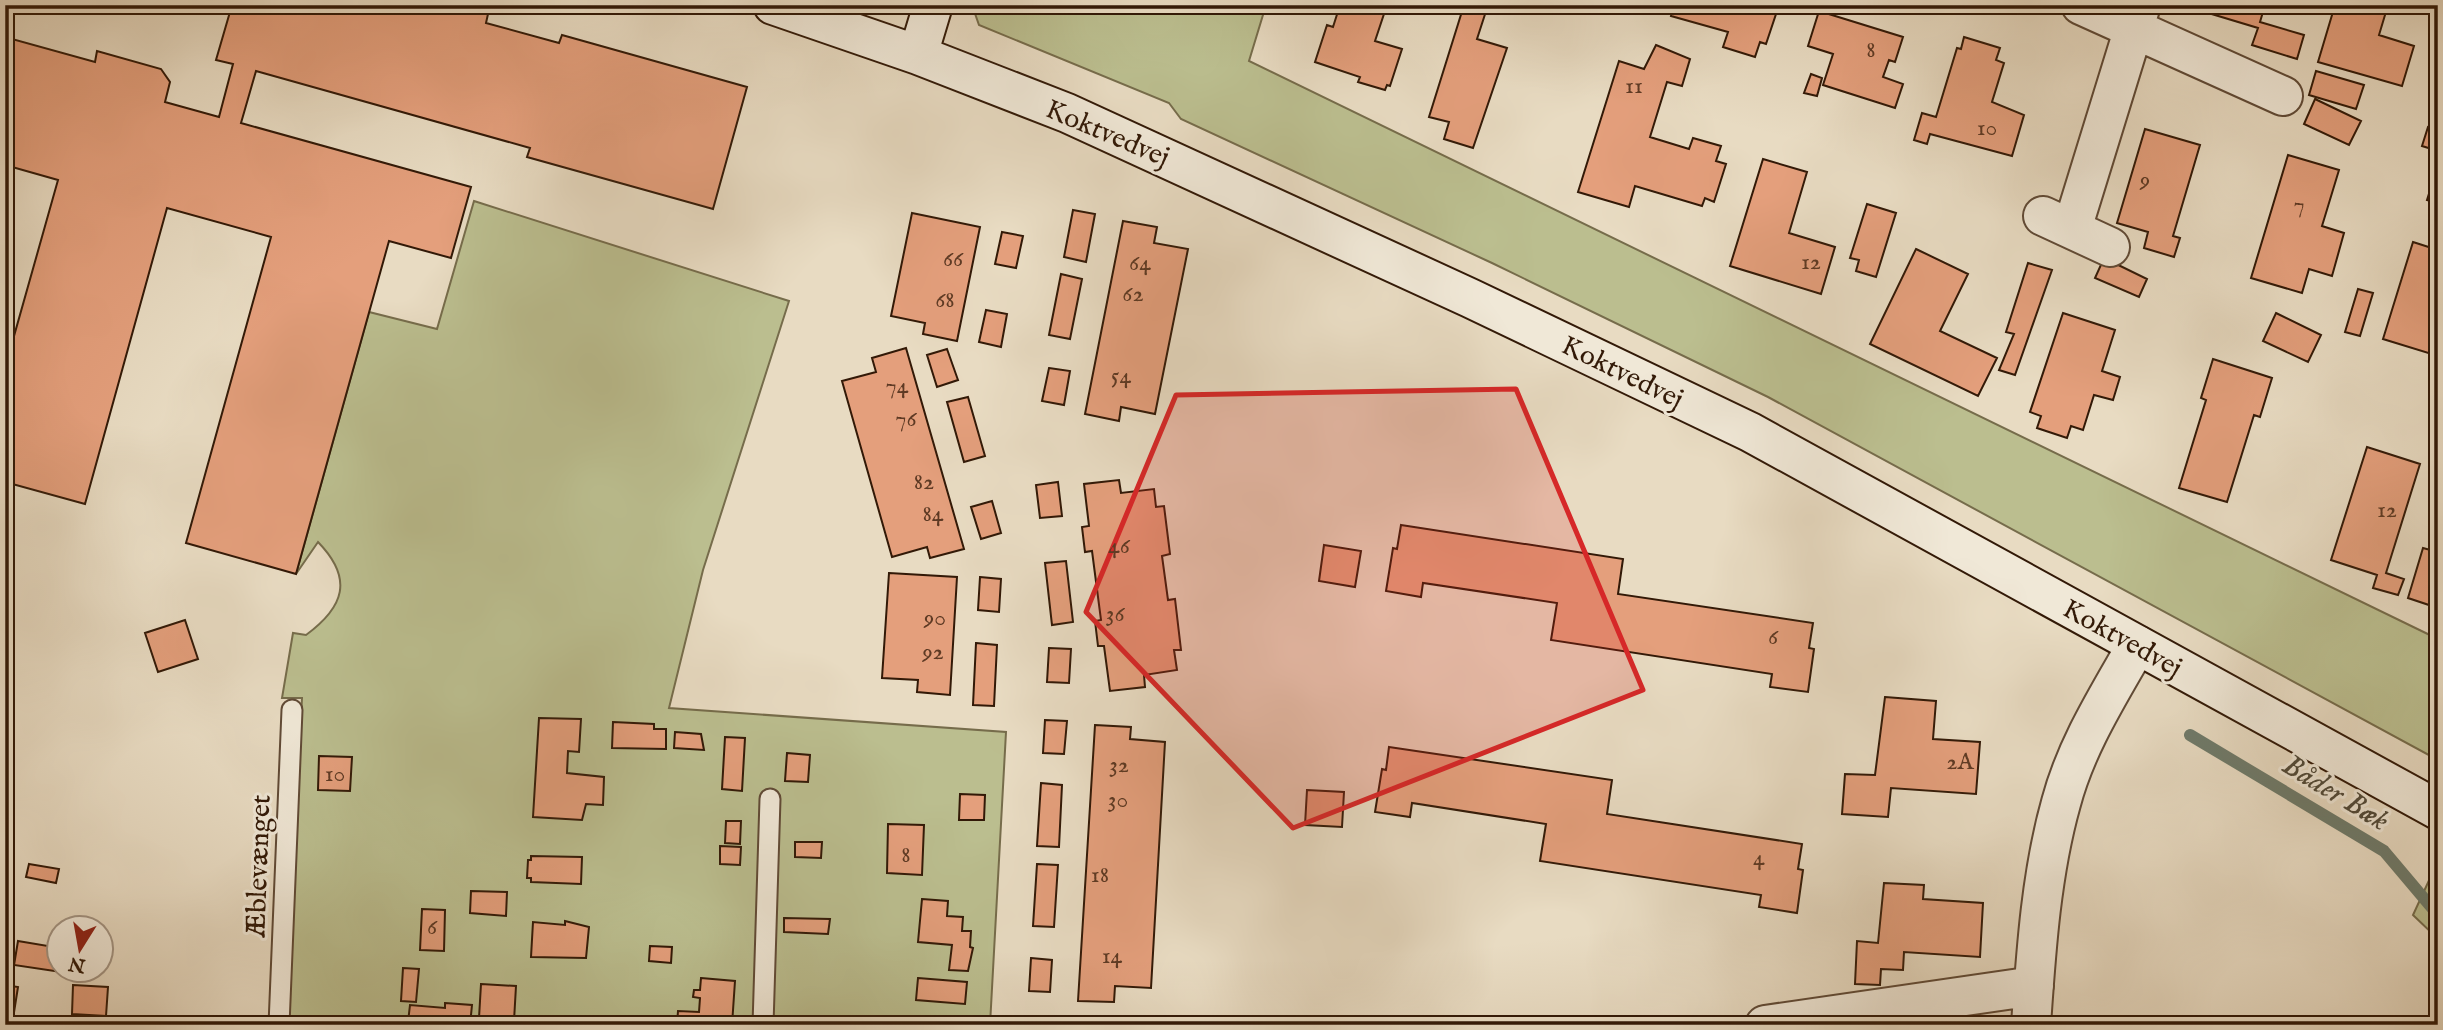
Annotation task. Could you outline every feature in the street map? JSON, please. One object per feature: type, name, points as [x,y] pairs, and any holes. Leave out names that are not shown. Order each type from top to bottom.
[{"type":"street","name":"Koktvedvej","points":[[773,5],[918,55],[1067,113],[1197,171],[1749,432],[2438,810]]},
{"type":"street","points":[[918,55],[933,5]]},
{"type":"street","points":[[2081,5],[2137,17],[2283,96]]},
{"type":"street","points":[[2110,247],[2057,223],[2137,17]]},
{"type":"street","points":[[2031,1025],[2046,878],[2061,802],[2086,735],[2137,645]]},
{"type":"street","points":[[1766,1025],[2034,986]]},
{"type":"lane","name":"Æblevænget","points":[[279,1025],[292,710]]},
{"type":"lane","points":[[763,1025],[770,799]]},
{"type":"highlighted area","points":[[1516,389],[1643,690],[1293,828],[1086,612],[1176,395]]},
{"type":"green space","points":[[972,5],[1266,5],[1249,61],[2438,639],[2438,760],[1768,397],[1492,263],[1181,119],[1169,103],[979,25]]},
{"type":"green space","points":[[474,201],[789,301],[703,570],[669,708],[1006,732],[990,1025],[286,1025],[302,698],[282,698],[293,633],[306,635],[319,624],[329,614],[340,592],[337,568],[318,542],[296,574],[369,312],[437,329]]},
{"type":"green space","points":[[2438,863],[2438,939],[2413,915]]},
{"type":"building","points":[[232,5],[458,5],[488,14],[486,23],[559,43],[562,35],[747,87],[713,209],[527,157],[530,148],[256,71],[241,123],[471,187],[451,258],[389,241],[296,574],[186,543],[271,237],[167,208],[85,504],[5,482],[5,368],[58,180],[5,165],[5,37],[95,62],[97,51],[161,69],[170,82],[165,102],[219,117],[233,64],[216,60]]},
{"type":"building","points":[[1340,5],[1396,5],[1394,10],[1386,8],[1375,41],[1402,49],[1390,86],[1387,85],[1385,90],[1358,82],[1360,77],[1315,62],[1327,25],[1333,27]]},
{"type":"building","points":[[1464,5],[1488,5],[1477,39],[1507,48],[1473,148],[1444,139],[1449,122],[1429,117]]},
{"type":"building","points":[[1674,5],[1779,5],[1766,44],[1760,42],[1755,57],[1723,47],[1728,32],[1671,16]]},
{"type":"building","points":[[2265,5],[2260,22],[2304,35],[2297,59],[2252,45],[2258,28],[2185,6]]},
{"type":"building","points":[[2335,5],[2388,5],[2379,35],[2414,46],[2402,86],[2318,62]]},
{"type":"building","points":[[1819,11],[1903,37],[1895,62],[1889,60],[1883,77],[1903,84],[1895,108],[1823,85],[1833,54],[1808,46]]},
{"type":"building","points":[[1964,37],[2000,48],[1996,60],[2004,63],[1992,102],[2024,115],[2012,156],[1930,134],[1927,144],[1914,140],[1922,113],[1936,117],[1957,48],[1961,49]]},
{"type":"building","points":[[1656,45],[1690,59],[1682,86],[1667,82],[1650,137],[1689,149],[1693,138],[1721,146],[1716,161],[1726,164],[1714,202],[1705,198],[1702,206],[1635,186],[1629,207],[1578,192],[1619,61],[1644,69]]},
{"type":"building","points":[[2316,71],[2364,85],[2356,109],[2309,95]]},
{"type":"building","points":[[1811,74],[1822,78],[1817,96],[1804,93]]},
{"type":"building","points":[[2315,99],[2361,121],[2349,145],[2304,124]]},
{"type":"building","points":[[2428,127],[2438,130],[2438,151],[2422,146]]},
{"type":"building","points":[[2145,129],[2200,145],[2173,236],[2180,238],[2174,257],[2144,248],[2148,232],[2117,223]]},
{"type":"building","points":[[2288,155],[2339,170],[2322,226],[2344,233],[2332,276],[2309,269],[2302,293],[2251,278]]},
{"type":"building","points":[[1763,159],[1807,172],[1789,233],[1835,247],[1821,294],[1730,266]]},
{"type":"building","points":[[2438,165],[2438,203],[2427,200]]},
{"type":"building","points":[[1867,204],[1896,213],[1876,277],[1856,271],[1859,260],[1850,258]]},
{"type":"building","points":[[1073,210],[1095,214],[1086,262],[1064,257]]},
{"type":"building","points":[[912,213],[980,227],[957,341],[923,334],[925,323],[891,316]]},
{"type":"building","points":[[1123,221],[1157,227],[1154,243],[1188,249],[1155,414],[1121,407],[1119,421],[1085,414]]},
{"type":"building","points":[[1002,232],[1023,236],[1016,268],[995,264]]},
{"type":"building","points":[[2413,242],[2438,250],[2438,356],[2383,339]]},
{"type":"building","points":[[1916,249],[1968,274],[1940,331],[1997,358],[1978,396],[1870,344]]},
{"type":"building","points":[[2104,258],[2147,279],[2139,297],[2095,278]]},
{"type":"building","points":[[2028,263],[2052,270],[2015,375],[1999,370],[2014,334],[2006,332]]},
{"type":"building","points":[[1061,274],[1082,279],[1070,339],[1049,335]]},
{"type":"building","points":[[2358,289],[2373,293],[2360,336],[2345,332]]},
{"type":"building","points":[[986,310],[1007,314],[1001,347],[979,342]]},
{"type":"building","points":[[2063,313],[2115,330],[2102,371],[2120,377],[2113,400],[2094,395],[2083,430],[2071,426],[2067,438],[2037,428],[2041,416],[2030,412]]},
{"type":"building","points":[[2276,313],[2321,335],[2308,362],[2263,341]]},
{"type":"building","points":[[906,348],[964,549],[930,558],[927,547],[892,557],[842,381],[876,372],[872,358]]},
{"type":"building","points":[[947,349],[958,380],[937,387],[927,355]]},
{"type":"building","points":[[2213,359],[2272,378],[2260,417],[2254,415],[2227,502],[2179,488],[2206,400],[2201,398]]},
{"type":"building","points":[[1049,368],[1070,371],[1064,405],[1042,401]]},
{"type":"building","points":[[968,397],[985,456],[964,462],[947,402]]},
{"type":"building","points":[[2367,447],[2420,464],[2386,573],[2404,579],[2398,595],[2373,588],[2377,575],[2331,560]]},
{"type":"building","points":[[1119,480],[1121,493],[1154,489],[1156,507],[1164,506],[1170,554],[1162,556],[1168,600],[1175,599],[1181,650],[1174,650],[1177,670],[1144,675],[1145,687],[1110,691],[1104,646],[1098,646],[1095,621],[1101,620],[1092,551],[1085,552],[1082,527],[1089,526],[1084,484]]},
{"type":"building","points":[[1058,482],[1062,516],[1040,518],[1036,485]]},
{"type":"building","points":[[992,501],[1001,533],[981,539],[971,507]]},
{"type":"building","points":[[1401,525],[1623,559],[1618,594],[1813,623],[1809,648],[1814,649],[1808,692],[1770,687],[1772,674],[1551,640],[1557,603],[1423,583],[1421,597],[1386,591],[1393,548],[1397,549]]},
{"type":"building","points":[[1324,545],[1361,551],[1355,587],[1319,581]]},
{"type":"building","points":[[2423,548],[2438,552],[2438,608],[2408,598]]},
{"type":"building","points":[[1066,561],[1073,622],[1052,625],[1045,563]]},
{"type":"building","points":[[889,573],[957,577],[950,695],[917,692],[918,680],[882,678]]},
{"type":"building","points":[[980,577],[1001,579],[999,612],[978,610]]},
{"type":"building","points":[[185,620],[198,659],[158,672],[145,633]]},
{"type":"building","points":[[976,643],[997,645],[994,706],[973,705]]},
{"type":"building","points":[[1049,648],[1071,649],[1069,683],[1047,682]]},
{"type":"building","points":[[1885,697],[1936,701],[1933,739],[1980,742],[1976,794],[1891,788],[1888,817],[1842,814],[1845,774],[1875,775]]},
{"type":"building","points":[[539,718],[581,719],[579,752],[568,751],[567,773],[604,777],[603,805],[586,804],[582,820],[533,817]]},
{"type":"building","points":[[1045,720],[1067,721],[1064,754],[1043,753]]},
{"type":"building","points":[[613,722],[654,724],[654,729],[666,729],[666,749],[612,748]]},
{"type":"building","points":[[1095,725],[1131,727],[1130,739],[1165,742],[1151,988],[1115,986],[1114,1002],[1078,1001]]},
{"type":"building","points":[[675,732],[701,734],[704,750],[674,748]]},
{"type":"building","points":[[725,737],[745,738],[742,791],[722,789]]},
{"type":"building","points":[[1389,747],[1612,780],[1607,814],[1802,844],[1798,869],[1803,870],[1797,913],[1759,907],[1761,895],[1540,861],[1546,824],[1412,803],[1410,817],[1375,812],[1382,769],[1386,770]]},
{"type":"building","points":[[787,753],[810,755],[808,782],[785,781]]},
{"type":"building","points":[[319,756],[352,757],[350,791],[318,790]]},
{"type":"building","points":[[1041,783],[1062,785],[1059,847],[1037,846]]},
{"type":"building","points":[[1307,790],[1344,792],[1342,827],[1305,825]]},
{"type":"building","points":[[960,794],[985,795],[984,820],[959,820]]},
{"type":"building","points":[[726,821],[741,821],[740,844],[725,843]]},
{"type":"building","points":[[888,824],[924,825],[922,875],[887,873]]},
{"type":"building","points":[[795,842],[822,842],[821,858],[795,857]]},
{"type":"building","points":[[720,846],[741,847],[740,865],[720,864]]},
{"type":"building","points":[[531,856],[582,857],[581,884],[531,882],[531,878],[527,878],[528,860],[531,860]]},
{"type":"building","points":[[29,864],[59,869],[56,883],[26,877]]},
{"type":"building","points":[[1037,864],[1058,865],[1054,927],[1033,926]]},
{"type":"building","points":[[1884,883],[1924,885],[1923,899],[1983,903],[1980,957],[1904,952],[1903,970],[1881,969],[1880,985],[1855,984],[1857,941],[1878,943]]},
{"type":"building","points":[[471,891],[507,892],[506,916],[470,913]]},
{"type":"building","points":[[922,899],[948,901],[947,916],[963,917],[962,931],[971,931],[970,947],[973,948],[968,971],[949,970],[952,945],[918,942]]},
{"type":"building","points":[[422,909],[445,910],[444,951],[420,950]]},
{"type":"building","points":[[784,918],[830,919],[828,934],[784,932]]},
{"type":"building","points":[[565,921],[589,927],[586,958],[531,957],[533,922],[565,925]]},
{"type":"building","points":[[18,941],[46,946],[46,970],[14,965]]},
{"type":"building","points":[[650,946],[672,947],[671,963],[649,961]]},
{"type":"building","points":[[1031,958],[1052,960],[1050,992],[1029,991]]},
{"type":"building","points":[[403,968],[419,969],[416,1002],[401,1001]]},
{"type":"building","points":[[701,978],[735,981],[732,1025],[677,1025],[678,1011],[699,1012],[700,998],[693,997],[694,990],[700,990]]},
{"type":"building","points":[[918,978],[967,982],[965,1004],[916,1000]]},
{"type":"building","points":[[481,984],[516,986],[514,1021],[479,1018]]},
{"type":"building","points":[[5,985],[18,987],[12,1025],[5,1025]]},
{"type":"building","points":[[73,985],[108,987],[106,1016],[72,1014]]},
{"type":"building","points":[[445,1003],[472,1005],[470,1025],[408,1022],[410,1005],[445,1008]]},
{"type":"waterway","name":"Båder Bæk","points":[[2190,735],[2384,851],[2438,915]]}]
